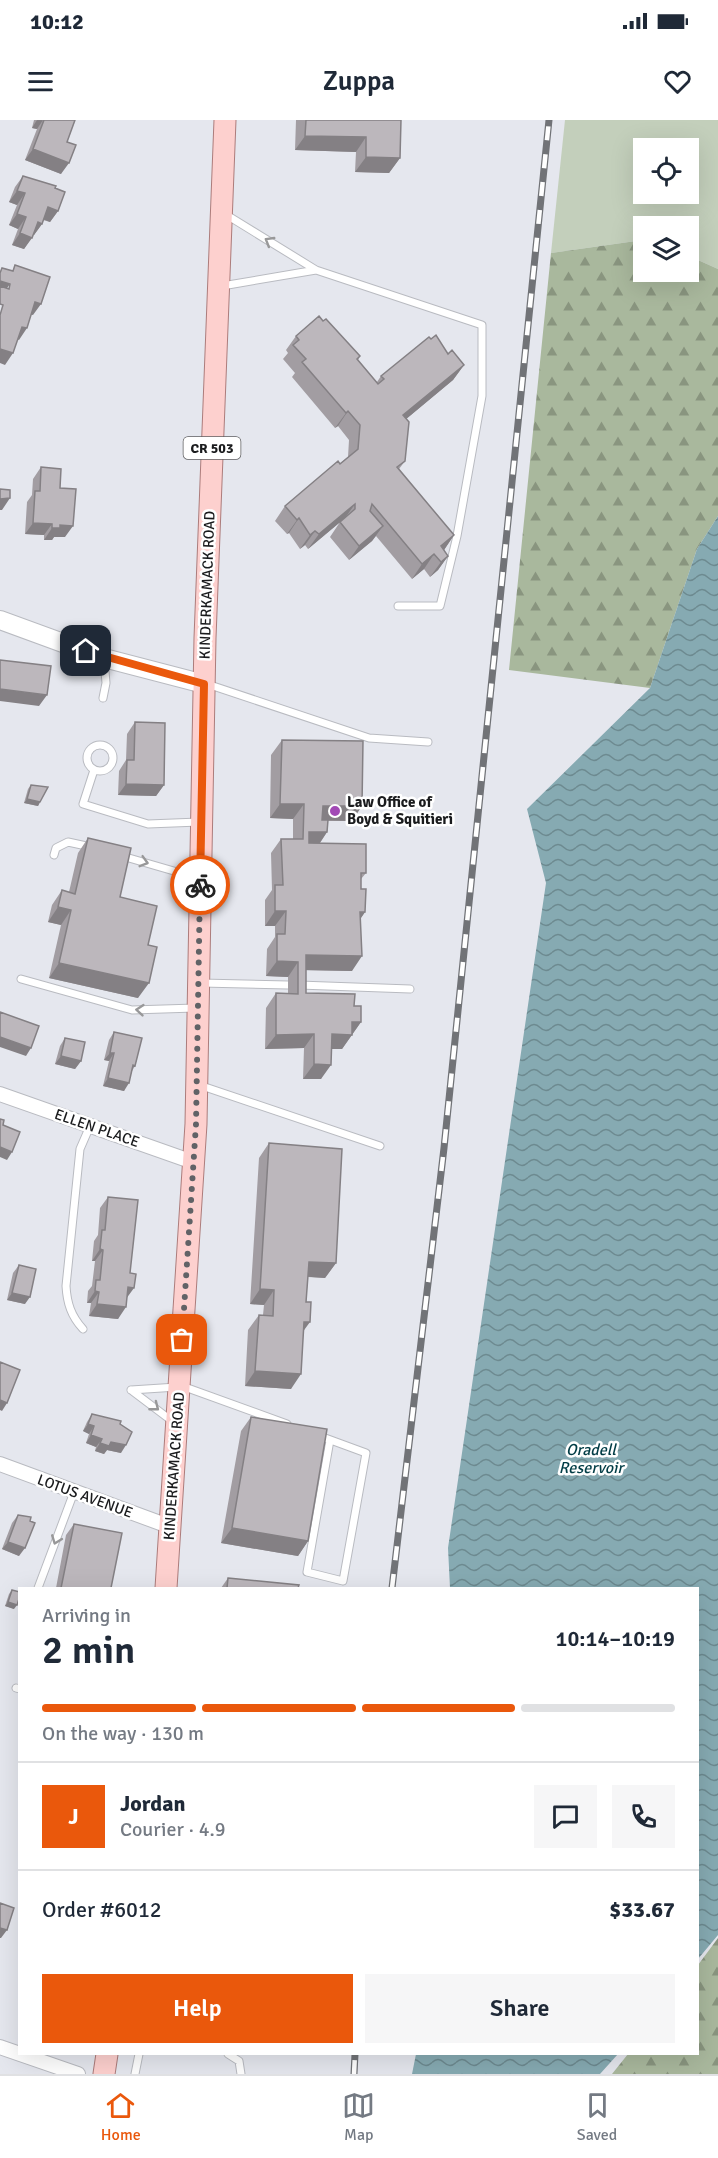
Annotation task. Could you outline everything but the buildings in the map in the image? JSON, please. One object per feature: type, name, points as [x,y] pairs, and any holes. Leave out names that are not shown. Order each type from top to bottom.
[{"type":"main road","name":"KINDERKAMACK ROAD","points":[[166,1587],[193,1162],[204,684],[225,120]]},
{"type":"main road","points":[[104,2074],[107,2055]]},
{"type":"street","points":[[0,620],[104,658],[204,684]]},
{"type":"street","name":"ELLEN PLACE","points":[[0,1094],[193,1162]]},
{"type":"street","name":"LOTUS AVENUE","points":[[0,1464],[171,1527]]},
{"type":"street","points":[[0,2047],[18,2053]]},
{"type":"street","points":[[23,2055],[78,2074]]},
{"type":"lane","points":[[221,212],[316,270],[482,325],[482,396],[457,536],[440,606],[398,606]]},
{"type":"lane","points":[[219,286],[316,270]]},
{"type":"lane","points":[[103,698],[106,683],[104,658]]},
{"type":"lane","points":[[204,684],[369,738],[428,742]]},
{"type":"lane","points":[[99,744],[108,747],[113,754],[112,763],[107,770],[94,770],[87,761],[88,752],[99,744]]},
{"type":"lane","points":[[94,770],[83,804],[148,824],[201,822]]},
{"type":"lane","points":[[54,855],[57,846],[64,843],[96,848]]},
{"type":"lane","points":[[117,854],[200,879]]},
{"type":"lane","points":[[21,979],[132,1010],[198,1007]]},
{"type":"lane","points":[[198,983],[410,989]]},
{"type":"lane","points":[[196,1084],[380,1146]]},
{"type":"lane","points":[[83,1329],[73,1316],[66,1299],[66,1286],[81,1149],[90,1125]]},
{"type":"lane","points":[[177,1427],[157,1408],[131,1390],[179,1386],[297,1428]]},
{"type":"lane","points":[[308,1432],[366,1453],[343,1581],[307,1572],[330,1440]]},
{"type":"lane","points":[[38,1587],[74,1492]]},
{"type":"lane","points":[[135,2074],[139,2055]]},
{"type":"lane","points":[[230,2055],[240,2061],[241,2074]]},
{"type":"green space","points":[[565,120],[718,120],[718,269],[699,260],[699,216],[633,216],[633,241],[551,253]]},
{"type":"green space","points":[[633,241],[633,282],[699,282],[699,260],[718,269],[718,516],[697,549],[650,688],[509,670],[551,253]]},
{"type":"green space","points":[[718,1938],[718,2074],[612,2074],[627,2055],[699,2055],[699,1964]]},
{"type":"water","name":"Oradell Reservoir","points":[[718,516],[718,1935],[699,1958],[699,1587],[450,1587],[448,1548],[546,883],[527,809],[650,688],[697,549]]},
{"type":"water","points":[[416,2055],[617,2055],[600,2074],[412,2074]]},
{"type":"railway","points":[[392,1587],[444,1148],[549,120]]},
{"type":"railway","points":[[354,2074],[355,2055]]},
{"type":"way so far","points":[[182,1340],[196,1124],[200,885]]},
{"type":"place","name":"Law Office of Boyd & Squitieri","points":[[335,811]]},
{"type":"route","points":[[86,651],[104,658],[204,684],[200,885]]}]
